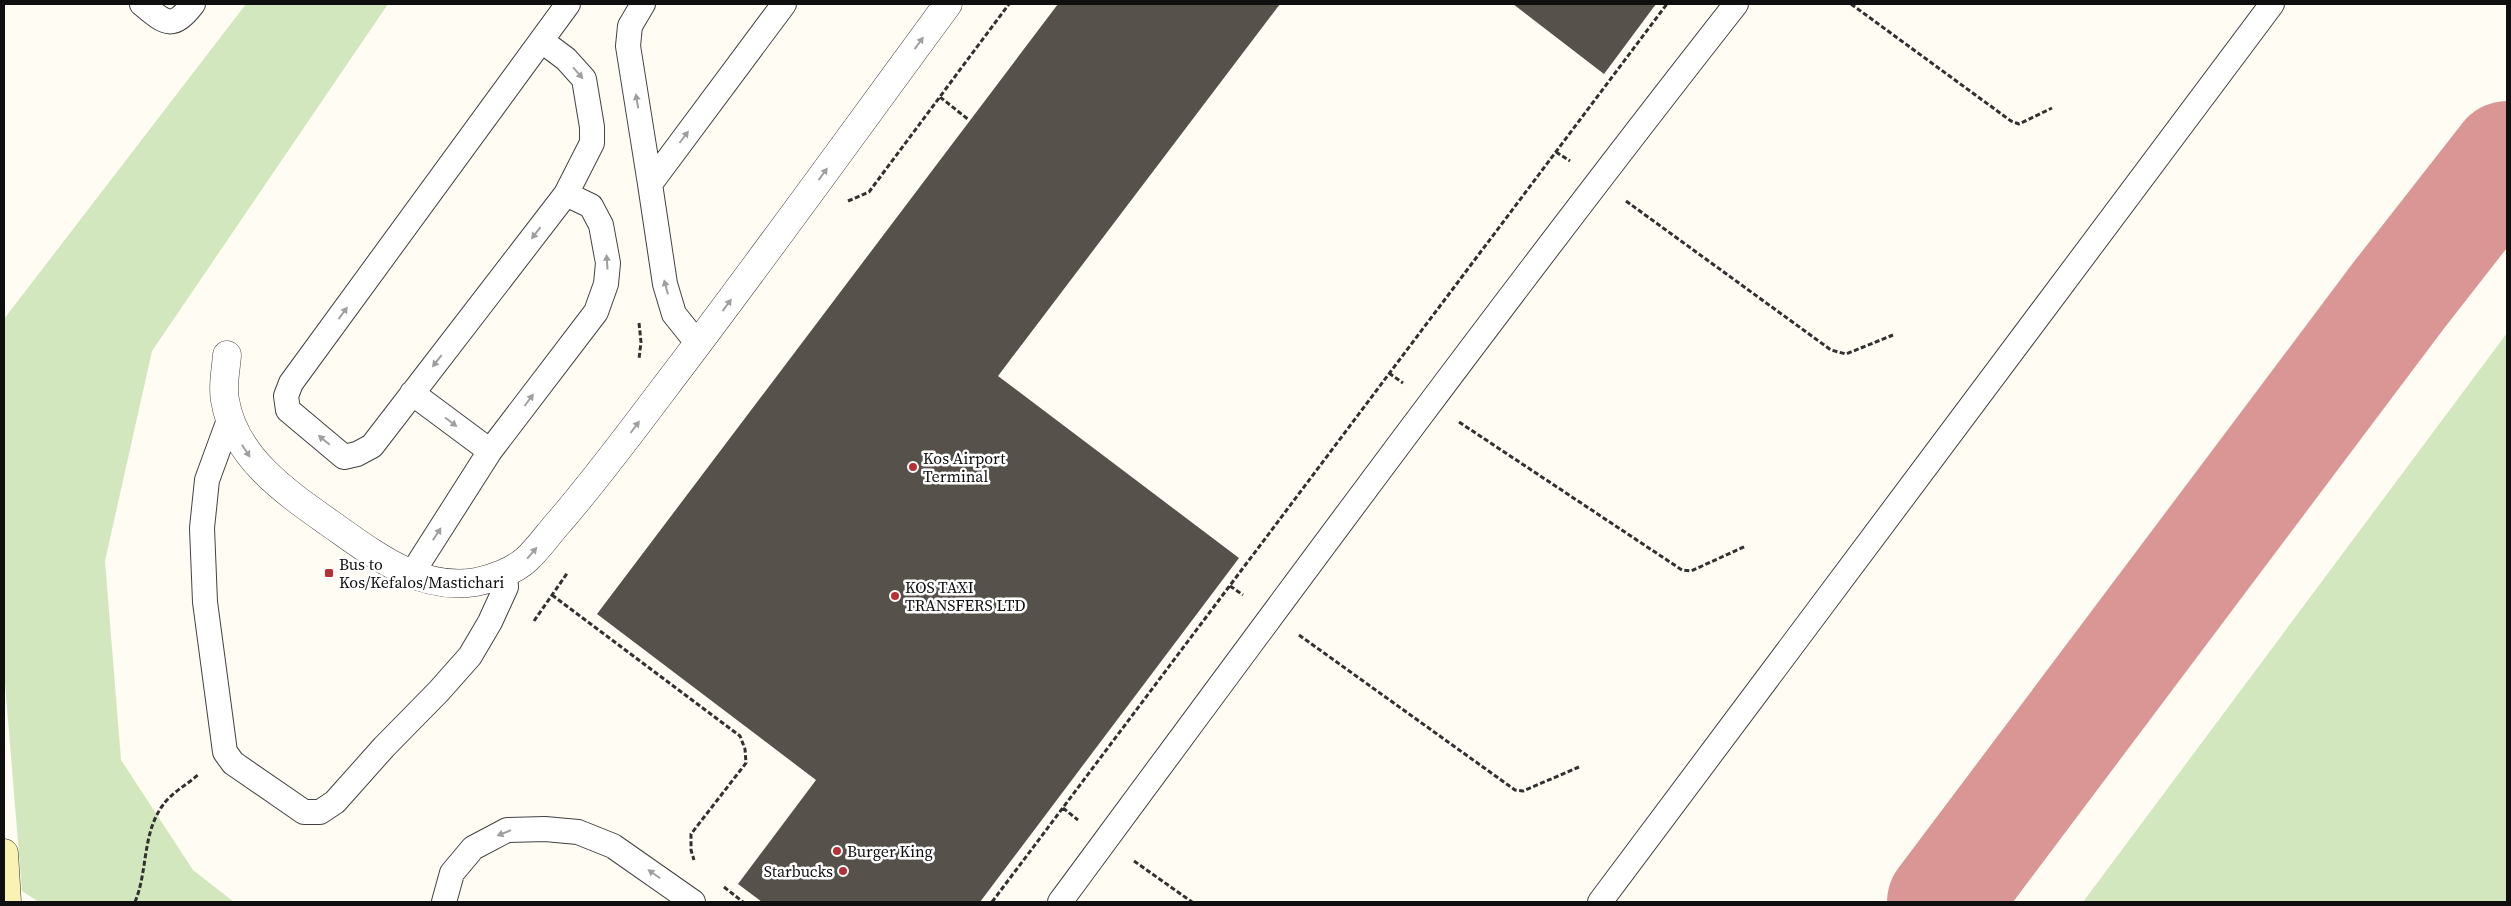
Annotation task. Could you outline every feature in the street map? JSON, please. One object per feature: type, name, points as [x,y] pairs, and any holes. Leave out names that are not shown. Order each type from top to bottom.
[{"type":"main road","points":[[4,853],[7,902]]},
{"type":"street","points":[[227,355],[224,397],[229,420],[247,454],[277,483],[354,539],[411,575],[438,582],[457,583],[477,582],[505,572],[526,560],[590,486],[698,344],[948,4]]},
{"type":"lane","points":[[142,4],[163,21],[174,22],[183,17],[194,4]]},
{"type":"lane","points":[[542,41],[566,59],[584,79],[592,127],[592,143],[566,194],[372,446],[357,454],[344,457],[288,410],[286,396],[291,383],[568,4]]},
{"type":"lane","points":[[643,4],[630,26],[628,46],[665,284],[674,314],[698,344]]},
{"type":"lane","points":[[650,184],[784,4]]},
{"type":"lane","points":[[1060,902],[1271,615],[1598,180],[1736,4]]},
{"type":"lane","points":[[1600,902],[2272,4]]},
{"type":"lane","points":[[411,575],[490,451],[596,312],[606,284],[608,263],[602,225],[591,206],[566,194]]},
{"type":"lane","points":[[412,393],[490,451]]},
{"type":"lane","points":[[229,420],[207,480],[202,528],[205,602],[225,752],[233,763],[304,812],[320,812],[336,802],[384,747],[439,691],[470,656],[490,622],[506,586],[505,572]]},
{"type":"lane","points":[[444,902],[452,873],[473,848],[507,830],[545,829],[578,832],[613,846],[693,902]]},
{"type":"path","points":[[992,902],[1667,4]]},
{"type":"path","points":[[1851,4],[2011,121],[2019,124],[2052,108]]},
{"type":"path","points":[[940,97],[970,120]]},
{"type":"path","points":[[1556,152],[1598,180],[1831,350],[1846,354],[1893,335]]},
{"type":"path","points":[[1389,373],[1431,404],[1682,570],[1691,571],[1746,546]]},
{"type":"path","points":[[1230,586],[1515,790],[1523,791],[1579,767]]},
{"type":"path","points":[[552,595],[740,736],[746,749],[746,763],[691,834],[691,850],[696,866]]},
{"type":"path","points":[[135,902],[139,892],[149,835],[163,805],[225,752]]},
{"type":"path","points":[[720,884],[743,902]]},
{"type":"green space","points":[[246,4],[388,4],[152,351],[105,561],[121,760],[193,870],[234,902],[39,902],[22,891],[4,671],[4,319]]},
{"type":"green space","points":[[2507,333],[2507,902],[2083,902]]},
{"type":"building","name":"Kos Airport Terminal","points":[[1058,4],[1280,4],[998,376],[1239,558],[980,902],[762,902],[738,884],[816,780],[597,614]]},
{"type":"building","points":[[1513,4],[1656,4],[1604,74]]},
{"type":"taxiway","points":[[1943,902],[2399,295],[2507,157]]},
{"type":"place","name":"Kos Airport Terminal","points":[[913,467]]},
{"type":"place","name":"Bus to Kos/Kefalos/Mastichari","points":[[329,573]]},
{"type":"place","name":"KOS TAXI TRANSFERS LTD","points":[[895,596]]},
{"type":"place","name":"Burger King","points":[[837,851]]},
{"type":"place","name":"Starbucks","points":[[843,871]]}]
